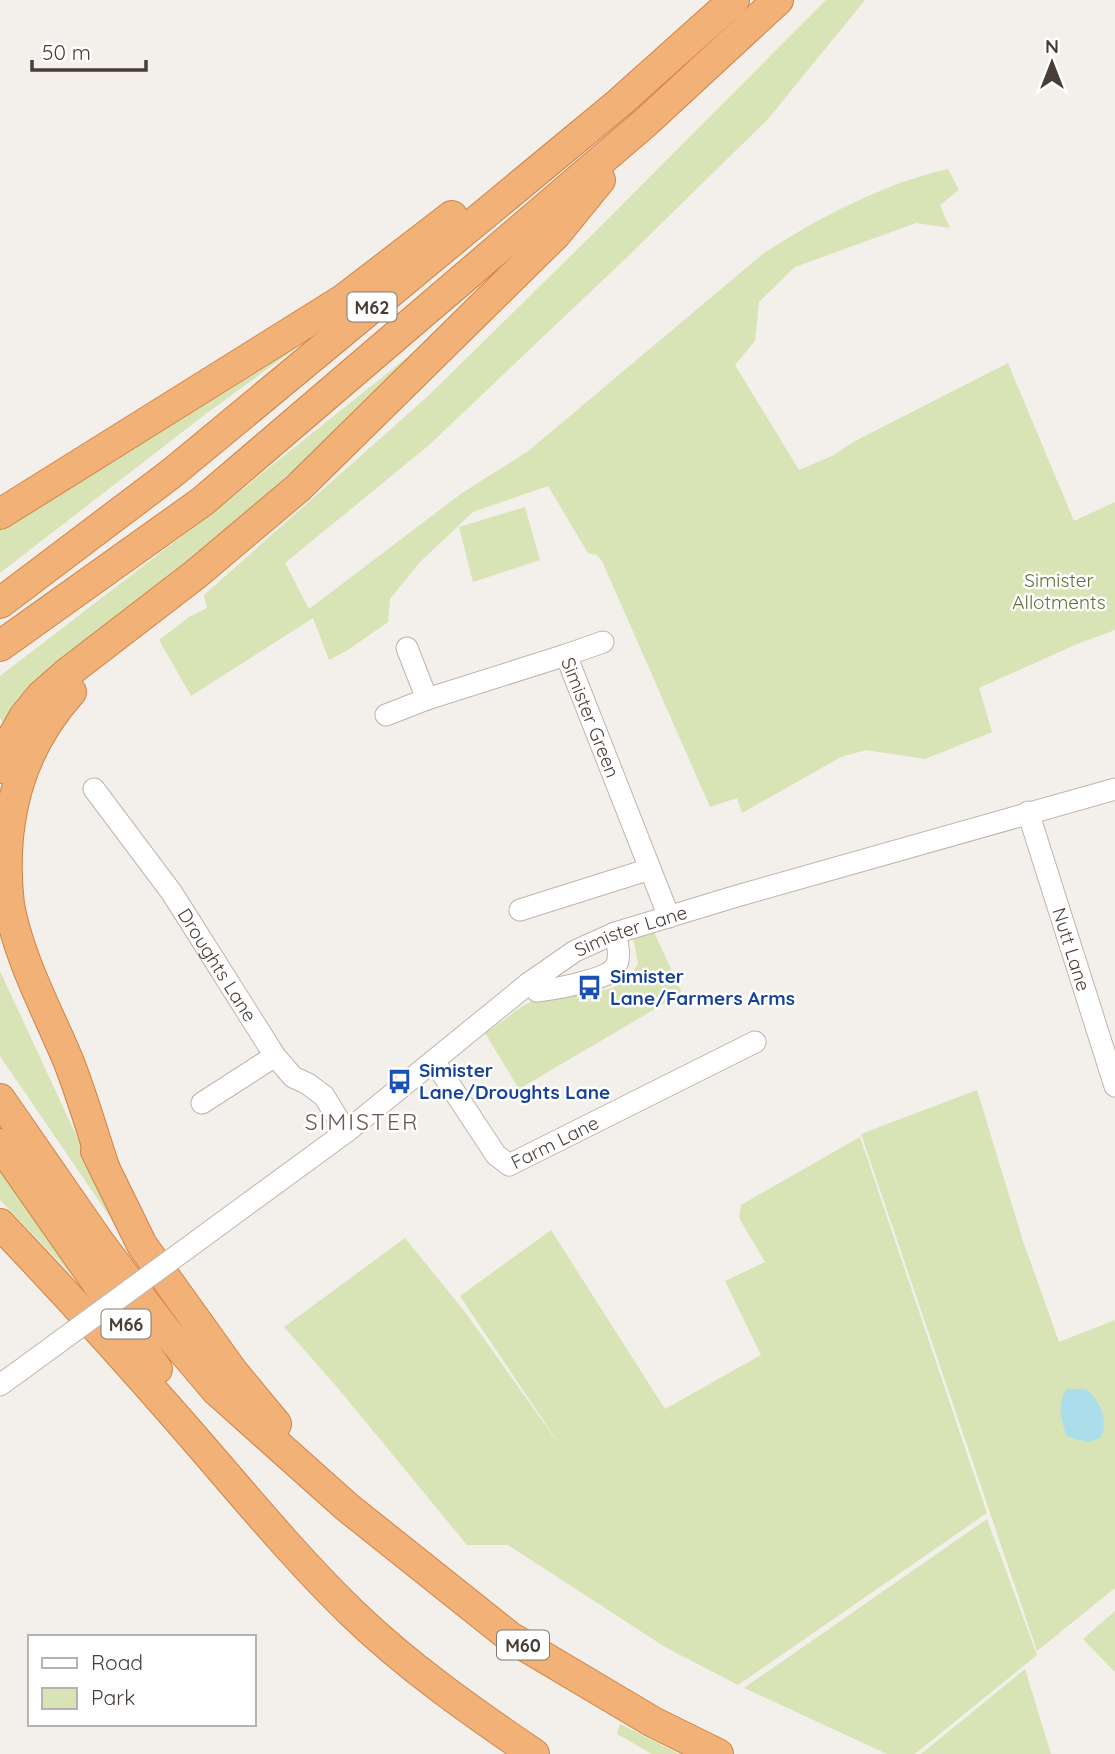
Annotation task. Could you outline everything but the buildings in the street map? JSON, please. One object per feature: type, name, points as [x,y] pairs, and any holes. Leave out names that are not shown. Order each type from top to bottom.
[{"type":"highway","points":[[0,514],[344,299],[557,134],[663,37],[719,0]]},
{"type":"highway","name":"M62","points":[[0,603],[172,473],[619,103],[734,0]]},
{"type":"highway","name":"M62","points":[[0,646],[203,501],[646,122],[778,0]]},
{"type":"highway","points":[[0,768],[24,717],[41,696],[196,574],[298,488],[547,243],[646,122]]},
{"type":"highway","points":[[0,498],[110,446]]},
{"type":"highway","points":[[104,1167],[69,1064],[26,960],[9,906],[6,850],[8,822],[23,765],[50,716],[86,677],[196,574]]},
{"type":"highway","points":[[0,946],[142,1245],[233,1372],[347,1507]]},
{"type":"highway","name":"M66","points":[[0,1099],[99,1242],[166,1331],[216,1390]]},
{"type":"highway","name":"M66","points":[[0,1144],[252,1504]]},
{"type":"highway","points":[[0,1224],[73,1301],[354,1615],[467,1709],[534,1754]]},
{"type":"highway","points":[[0,1234],[73,1301]]},
{"type":"highway","name":"M60","points":[[216,1390],[347,1507],[510,1637],[653,1722],[718,1754]]},
{"type":"street","points":[[566,655],[603,642]]},
{"type":"street","points":[[407,648],[427,699]]},
{"type":"street","name":"Simister Green","points":[[386,715],[427,699],[566,655],[669,917]]},
{"type":"street","name":"Droughts Lane","points":[[94,789],[172,893],[275,1056],[293,1077],[324,1096],[346,1132]]},
{"type":"street","name":"Simister Lane","points":[[0,1385],[346,1132],[529,983],[575,951],[615,933],[1115,789]]},
{"type":"street","name":"Nutt Lane","points":[[1028,812],[1115,1086]]},
{"type":"street","points":[[520,910],[650,869]]},
{"type":"street","points":[[529,983],[537,991],[572,986],[610,974],[616,967],[620,951],[615,933]]},
{"type":"street","name":"Farm Lane","points":[[434,1061],[496,1155],[509,1166],[755,1042]]},
{"type":"street","points":[[202,1103],[275,1056]]},
{"type":"green space","name":"Simister Allotments","points":[[826,0],[865,0],[768,119],[428,446],[285,563],[309,609],[462,493],[527,452],[764,253],[853,203],[900,183],[948,169],[959,190],[940,205],[950,228],[916,223],[795,267],[759,302],[755,341],[735,365],[799,470],[832,456],[855,441],[1008,363],[1074,521],[1115,502],[1115,630],[979,688],[992,732],[925,759],[866,750],[841,757],[742,813],[737,798],[710,807],[602,561],[597,555],[588,553],[548,486],[473,512],[420,562],[390,599],[388,622],[348,650],[329,660],[313,618],[191,696],[159,640],[189,617],[207,608],[204,595],[428,396]]},
{"type":"green space","points":[[302,344],[207,413],[0,573],[0,526]]},
{"type":"green space","points":[[416,350],[422,357],[4,725],[0,717],[0,676],[220,507]]},
{"type":"green space","points":[[525,507],[540,560],[473,582],[459,527]]},
{"type":"green space","points":[[653,930],[682,993],[519,1089],[485,1033],[535,1000],[604,990],[625,981],[638,964],[633,937]]},
{"type":"green space","points":[[0,971],[88,1161],[142,1264],[0,1056]]},
{"type":"green space","points":[[977,1090],[1023,1241],[1059,1342],[1115,1320],[1115,1588],[1037,1651],[861,1134]]},
{"type":"green space","points":[[860,1137],[987,1513],[738,1685],[665,1647],[508,1545],[467,1545],[284,1327],[405,1238],[465,1312],[563,1450],[460,1296],[551,1230],[665,1409],[761,1355],[725,1281],[765,1262],[739,1218],[741,1205]]},
{"type":"green space","points":[[0,1168],[77,1280],[0,1200]]},
{"type":"green space","points":[[987,1519],[1037,1655],[915,1754],[887,1754],[744,1688]]},
{"type":"green space","points":[[1115,1611],[1115,1672],[1083,1639]]},
{"type":"green space","points":[[1025,1669],[1051,1754],[921,1754]]},
{"type":"green space","points":[[620,1724],[680,1754],[652,1754],[617,1734]]},
{"type":"water","points":[[1068,1389],[1085,1389],[1095,1398],[1102,1410],[1104,1424],[1101,1438],[1089,1442],[1067,1437],[1061,1406]]},
{"type":"place","name":"Simister Lane/Farmers Arms","points":[[590,987]]},
{"type":"place","name":"Simister Lane/Droughts Lane","points":[[399,1081]]},
{"type":"district","name":"SIMISTER","points":[[362,1121]]}]
